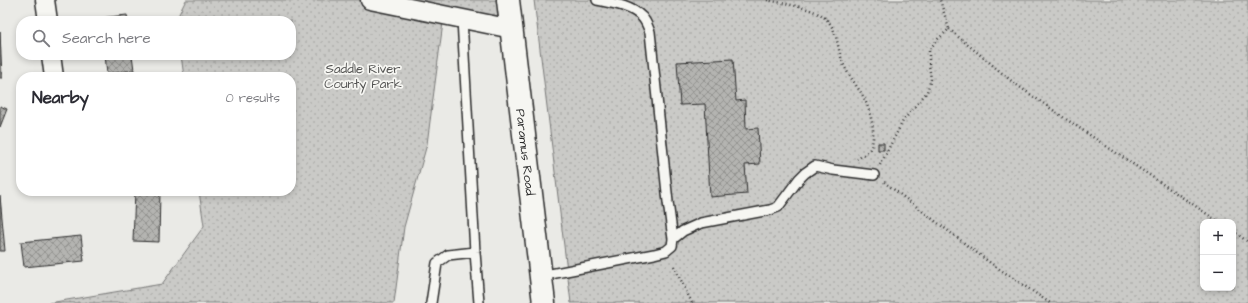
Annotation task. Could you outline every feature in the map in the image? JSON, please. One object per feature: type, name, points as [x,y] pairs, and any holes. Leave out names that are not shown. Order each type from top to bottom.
[{"type":"main road","name":"Paramus Road","points":[[508,0],[544,303]]},
{"type":"street","points":[[45,0],[47,16]]},
{"type":"street","points":[[370,0],[512,29]]},
{"type":"street","points":[[52,60],[53,72]]},
{"type":"lane","points":[[540,276],[654,254],[666,251],[672,246],[673,239],[650,32],[644,18],[638,13],[597,0]]},
{"type":"lane","points":[[462,18],[479,303]]},
{"type":"lane","points":[[673,239],[683,231],[701,223],[770,210],[778,206],[799,180],[815,166],[833,170],[874,174]]},
{"type":"lane","points":[[431,303],[437,263],[448,255],[475,252]]},
{"type":"path","points":[[767,0],[799,7],[817,13],[826,19],[834,28],[842,62],[861,92],[870,113],[873,135],[871,148],[862,156],[833,170]]},
{"type":"path","points":[[940,0],[949,29],[1003,74],[1215,219]]},
{"type":"path","points":[[949,29],[929,50],[931,79],[927,92],[903,121],[874,174],[989,262],[1050,303]]},
{"type":"path","points":[[1236,233],[1248,242]]},
{"type":"path","points":[[674,266],[692,303]]},
{"type":"green space","name":"Saddle River County Park","points":[[186,0],[508,0],[512,29],[444,15],[427,144],[404,227],[394,303],[49,303],[162,284],[204,226],[200,196],[296,196],[296,72],[183,72],[182,60],[296,60],[296,16],[178,16]]},
{"type":"green space","points":[[534,0],[1248,0],[1248,303],[571,303]]},
{"type":"building","points":[[0,32],[2,78],[0,78]]},
{"type":"building","points":[[733,59],[736,101],[745,100],[746,129],[758,128],[760,164],[745,165],[747,194],[710,197],[705,104],[680,105],[677,62]]},
{"type":"building","points":[[106,60],[133,60],[134,70],[107,72]]},
{"type":"building","points":[[0,106],[7,109],[0,127]]},
{"type":"building","points":[[878,143],[884,143],[884,150],[878,150]]},
{"type":"building","points":[[0,196],[5,251],[0,251]]},
{"type":"building","points":[[135,196],[160,196],[159,242],[133,241]]},
{"type":"building","points":[[81,236],[84,261],[24,267],[21,242]]}]
